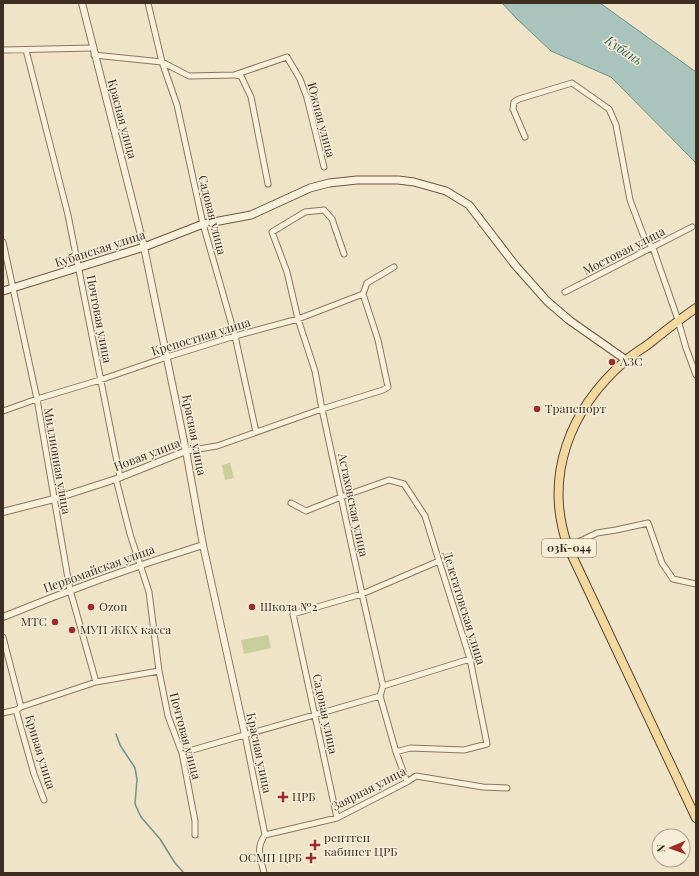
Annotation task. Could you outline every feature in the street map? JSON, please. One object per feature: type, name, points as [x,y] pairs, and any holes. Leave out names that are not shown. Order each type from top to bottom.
[{"type":"main road","name":"Кубанская улица","points":[[3,291],[144,247],[203,224],[251,215],[303,191],[329,183],[357,180],[398,180],[414,182],[446,191],[468,205],[515,265],[547,301],[570,320],[626,360]]},
{"type":"main road","name":"03К-044","points":[[696,308],[626,360],[604,382],[578,418],[570,435],[565,449],[560,474],[558,497],[562,528],[568,547],[696,818]]},
{"type":"street","name":"Красная улица","points":[[82,3],[92,48],[144,247],[186,451],[203,545],[245,735],[265,835],[260,842],[259,849],[264,873]]},
{"type":"street","name":"Садовая улица","points":[[148,3],[162,62],[177,105],[203,224],[235,336],[256,432]]},
{"type":"street","points":[[3,50],[92,48]]},
{"type":"street","name":"Почтовая улица","points":[[26,50],[68,215],[118,478],[130,534],[149,592],[159,671],[168,716],[182,753],[195,821],[195,835]]},
{"type":"street","points":[[94,55],[162,62],[189,76],[241,76],[251,97],[268,184]]},
{"type":"street","name":"Южная улица","points":[[234,75],[286,57],[300,79],[307,98],[324,167]]},
{"type":"street","points":[[525,138],[513,109],[514,102],[519,99],[572,83],[605,104],[609,109],[616,125],[630,200],[644,237],[653,248],[696,375]]},
{"type":"street","name":"Астаховская улица","points":[[344,254],[332,219],[324,210],[305,212],[272,232],[287,272],[298,319],[315,371],[383,686],[380,696]]},
{"type":"street","name":"Мостовая улица","points":[[565,292],[692,227]]},
{"type":"street","name":"Миллионная улица","points":[[3,242],[37,399],[70,590],[96,682]]},
{"type":"street","points":[[363,294],[367,283],[394,267]]},
{"type":"street","name":"Крепостная улица","points":[[3,411],[167,357],[235,336],[298,319],[363,294]]},
{"type":"street","name":"Новая улица","points":[[3,512],[54,499],[118,478],[186,451],[218,446],[388,387],[378,340],[363,294]]},
{"type":"street","name":"Делегатовская улица","points":[[341,497],[389,480],[404,484],[425,516],[470,659],[487,744]]},
{"type":"street","points":[[291,502],[306,511],[341,497]]},
{"type":"street","points":[[568,547],[597,533],[648,522],[662,563],[673,579],[696,584]]},
{"type":"street","name":"Первомайская улица","points":[[3,617],[140,564],[203,545]]},
{"type":"street","points":[[362,594],[439,562]]},
{"type":"street","name":"Садовая улица","points":[[337,818],[293,614],[362,594]]},
{"type":"street","name":"Кривая улица","points":[[3,637],[21,707]]},
{"type":"street","points":[[383,686],[470,659]]},
{"type":"street","points":[[3,713],[16,710],[96,682],[159,671]]},
{"type":"street","points":[[182,753],[380,696],[396,752],[407,782]]},
{"type":"street","name":"Кривая улица","points":[[16,710],[34,774],[44,800]]},
{"type":"street","name":"Заярная улица","points":[[396,752],[410,748],[464,750],[487,744]]},
{"type":"street","name":"Заярная улица","points":[[265,835],[337,818],[416,776],[483,787],[508,788]]},
{"type":"green space","points":[[230,463],[234,478],[225,480],[222,465]]},
{"type":"green space","points":[[268,635],[271,648],[244,654],[241,640]]},
{"type":"water","name":"Кубань","points":[[502,3],[600,3],[696,72],[696,163],[611,77],[551,51]]},
{"type":"waterway","points":[[116,734],[120,745],[135,768],[137,779],[135,804],[141,817],[160,839],[175,863],[184,873]]},
{"type":"place","name":"АЗС","points":[[612,362]]},
{"type":"place","name":"Транспорт","points":[[537,409]]},
{"type":"place","name":"Ozon","points":[[91,607]]},
{"type":"place","name":"Школа №2","points":[[252,607]]},
{"type":"place","name":"МТС","points":[[55,622]]},
{"type":"place","name":"МУП ЖКХ касса","points":[[72,630]]},
{"type":"place","name":"ЦРБ","points":[[283,797]]},
{"type":"place","name":"рентген кабинет ЦРБ","points":[[315,845]]},
{"type":"place","name":"ОСМП ЦРБ","points":[[311,858]]}]
